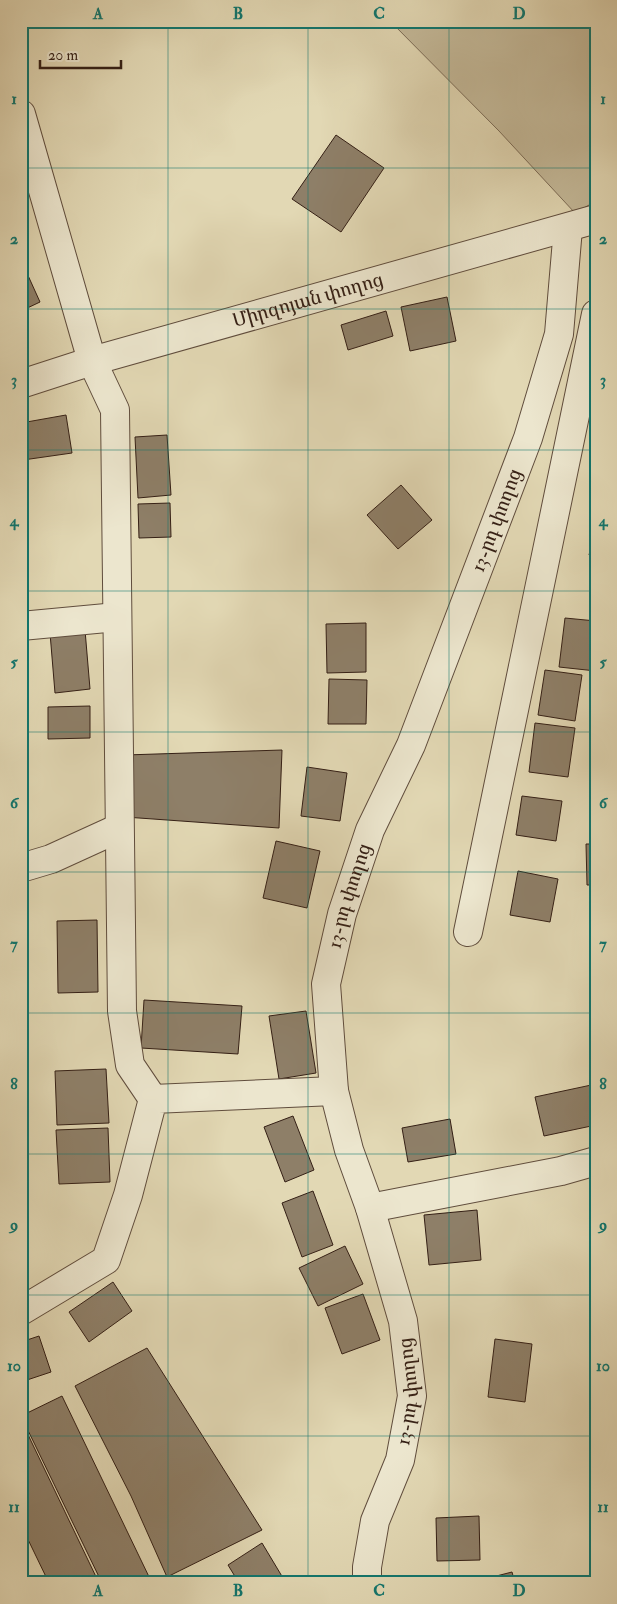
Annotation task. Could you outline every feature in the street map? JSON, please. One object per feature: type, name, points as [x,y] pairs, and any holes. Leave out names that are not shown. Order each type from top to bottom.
[{"type":"street","points":[[21,114],[92,361],[115,410],[122,1011],[130,1065],[153,1099],[128,1195],[106,1260],[21,1311]]},
{"type":"street","name":"Միրզոյան փողոց","points":[[21,384],[92,361],[596,219]]},
{"type":"street","name":"13-րդ փողոց","points":[[367,1583],[367,1567],[375,1521],[400,1460],[412,1396],[403,1321],[370,1208],[349,1150],[334,1091],[326,984],[342,914],[370,830],[411,745],[528,438],[559,334],[568,228]]},
{"type":"street","points":[[468,932],[596,314]]},
{"type":"street","points":[[21,626],[117,617]]},
{"type":"street","points":[[21,868],[51,859],[120,828]]},
{"type":"street","points":[[153,1099],[334,1091]]},
{"type":"street","points":[[370,1208],[561,1171],[596,1161]]},
{"type":"shaded area","points":[[390,21],[596,21],[596,201],[575,213],[499,131]]},
{"type":"building","points":[[336,135],[384,168],[341,232],[292,199]]},
{"type":"building","points":[[21,260],[40,302],[21,311]]},
{"type":"building","points":[[447,297],[456,341],[410,351],[401,307]]},
{"type":"building","points":[[386,311],[393,336],[348,350],[341,325]]},
{"type":"building","points":[[66,415],[72,453],[23,460],[21,423]]},
{"type":"building","points":[[167,435],[171,495],[138,498],[135,437]]},
{"type":"building","points":[[401,485],[432,520],[398,549],[367,515]]},
{"type":"building","points":[[170,503],[171,537],[139,538],[138,504]]},
{"type":"building","points":[[596,528],[596,557],[589,555]]},
{"type":"building","points":[[565,618],[596,621],[596,671],[559,667]]},
{"type":"building","points":[[366,623],[366,672],[327,673],[326,624]]},
{"type":"building","points":[[85,630],[90,689],[55,693],[50,633]]},
{"type":"building","points":[[545,670],[582,675],[575,721],[538,715]]},
{"type":"building","points":[[329,679],[367,680],[366,724],[328,724]]},
{"type":"building","points":[[90,706],[90,738],[48,739],[48,707]]},
{"type":"building","points":[[535,723],[575,728],[568,777],[529,772]]},
{"type":"building","points":[[282,750],[279,828],[125,817],[125,755]]},
{"type":"building","points":[[307,767],[347,773],[340,821],[301,816]]},
{"type":"building","points":[[522,796],[562,801],[556,841],[516,835]]},
{"type":"building","points":[[276,841],[320,851],[307,908],[263,898]]},
{"type":"building","points":[[586,844],[596,844],[596,885],[587,885]]},
{"type":"building","points":[[518,871],[558,879],[550,922],[510,915]]},
{"type":"building","points":[[97,920],[98,992],[58,993],[57,921]]},
{"type":"building","points":[[144,1000],[242,1006],[238,1054],[141,1048]]},
{"type":"building","points":[[306,1011],[316,1073],[279,1079],[269,1016]]},
{"type":"building","points":[[106,1069],[109,1123],[57,1125],[55,1071]]},
{"type":"building","points":[[596,1084],[596,1125],[544,1136],[535,1097]]},
{"type":"building","points":[[293,1116],[314,1170],[285,1182],[264,1127]]},
{"type":"building","points":[[450,1119],[456,1154],[408,1162],[402,1128]]},
{"type":"building","points":[[108,1128],[110,1182],[59,1184],[56,1130]]},
{"type":"building","points":[[313,1191],[333,1245],[302,1257],[282,1203]]},
{"type":"building","points":[[477,1210],[481,1260],[429,1265],[424,1215]]},
{"type":"building","points":[[345,1246],[363,1284],[318,1306],[299,1268]]},
{"type":"building","points":[[113,1282],[132,1311],[89,1342],[69,1312]]},
{"type":"building","points":[[363,1294],[380,1340],[342,1354],[325,1308]]},
{"type":"building","points":[[39,1336],[51,1372],[21,1382],[21,1342]]},
{"type":"building","points":[[495,1339],[532,1344],[525,1402],[488,1397]]},
{"type":"building","points":[[147,1348],[262,1530],[167,1577],[131,1496],[75,1386]]},
{"type":"building","points":[[62,1396],[152,1583],[102,1583],[21,1416]]},
{"type":"building","points":[[21,1420],[99,1583],[49,1583],[21,1525]]},
{"type":"building","points":[[479,1516],[480,1560],[437,1561],[436,1518]]},
{"type":"building","points":[[262,1543],[286,1583],[239,1583],[228,1565]]},
{"type":"building","points":[[512,1572],[515,1583],[473,1583],[473,1582]]}]
